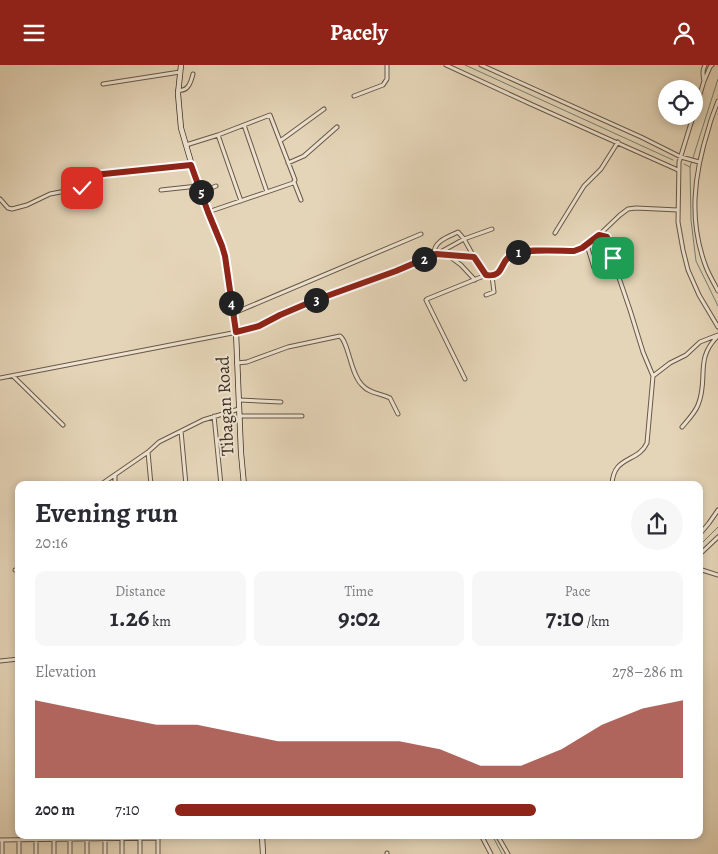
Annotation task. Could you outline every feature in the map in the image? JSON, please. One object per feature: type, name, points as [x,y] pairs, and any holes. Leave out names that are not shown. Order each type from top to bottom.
[{"type":"main road","name":"Tibagan Road","points":[[181,65],[178,90],[181,128],[198,186],[225,256],[236,332],[244,481]]},
{"type":"main road","points":[[262,839],[263,854]]},
{"type":"street","points":[[354,96],[384,85],[387,79],[387,65]]},
{"type":"street","points":[[446,65],[678,170]]},
{"type":"street","points":[[481,65],[682,157],[698,161]]},
{"type":"street","points":[[704,81],[702,75],[705,65]]},
{"type":"street","points":[[712,65],[704,81],[678,170],[678,222],[688,270],[699,295],[718,327]]},
{"type":"street","points":[[103,84],[180,72]]},
{"type":"street","points":[[178,90],[185,90],[190,84],[193,75]]},
{"type":"street","points":[[718,101],[698,161],[694,200],[695,225],[700,249],[708,272],[718,291]]},
{"type":"street","points":[[280,141],[324,109]]},
{"type":"street","points":[[185,145],[218,135],[270,115],[301,199]]},
{"type":"street","points":[[244,125],[267,192]]},
{"type":"street","points":[[288,163],[304,156],[337,127]]},
{"type":"street","points":[[218,135],[241,201]]},
{"type":"street","points":[[555,233],[584,186],[601,169],[618,142]]},
{"type":"street","points":[[0,199],[8,208],[12,209],[27,205],[50,194],[82,188],[82,177],[84,176],[191,165]]},
{"type":"street","points":[[208,212],[294,182]]},
{"type":"street","points":[[161,190],[198,186]]},
{"type":"street","points":[[201,192],[216,186]]},
{"type":"street","points":[[465,379],[426,301],[427,299],[486,275],[497,275],[510,256],[519,252],[574,251],[582,248],[628,209],[678,210]]},
{"type":"street","points":[[0,378],[259,326],[313,301],[396,271],[464,239],[492,229]]},
{"type":"street","points":[[435,254],[434,248],[436,244],[460,233],[486,275]]},
{"type":"street","points":[[233,313],[421,234]]},
{"type":"street","points":[[599,235],[607,237],[643,352],[653,375],[647,443],[642,451],[621,463],[614,474],[613,481]]},
{"type":"street","points":[[587,245],[594,268]]},
{"type":"street","points":[[435,254],[474,257]]},
{"type":"street","points":[[446,255],[457,262],[475,280]]},
{"type":"street","points":[[486,295],[494,292],[492,276]]},
{"type":"street","points":[[237,363],[247,362],[288,347],[340,336],[344,340],[350,364],[360,383],[372,393],[390,398],[398,413]]},
{"type":"street","points":[[653,375],[686,355],[700,342],[718,336]]},
{"type":"street","points":[[682,427],[698,407],[703,384],[703,362],[708,347],[718,336]]},
{"type":"street","points":[[13,375],[63,425]]},
{"type":"street","points":[[239,399],[281,402]]},
{"type":"street","points":[[105,481],[148,452],[159,442],[203,420],[239,409]]},
{"type":"street","points":[[214,416],[221,481]]},
{"type":"street","points":[[239,416],[302,416]]},
{"type":"street","points":[[181,431],[186,481]]},
{"type":"street","points":[[148,452],[151,481]]},
{"type":"street","points":[[115,474],[115,481]]},
{"type":"street","points":[[703,530],[718,510]]},
{"type":"street","points":[[703,551],[718,537]]},
{"type":"street","points":[[703,570],[718,575]]},
{"type":"street","points":[[0,661],[15,659]]},
{"type":"street","points":[[54,839],[54,854]]},
{"type":"street","points":[[70,839],[70,854]]},
{"type":"street","points":[[87,839],[87,854]]},
{"type":"street","points":[[105,839],[105,854]]},
{"type":"street","points":[[122,839],[122,854]]},
{"type":"street","points":[[140,839],[140,854]]},
{"type":"street","points":[[2,854],[1,840],[158,839],[158,854]]},
{"type":"street","points":[[483,839],[491,854]]},
{"type":"street","points":[[499,839],[508,854]]},
{"type":"street","points":[[19,840],[19,854]]},
{"type":"street","points":[[36,840],[36,854]]},
{"type":"waterway","points":[[465,65],[673,160]]},
{"type":"waterway","points":[[718,79],[690,167],[691,220],[696,261],[718,306]]},
{"type":"waterway","points":[[684,164],[690,167]]},
{"type":"waterway","points":[[703,542],[718,527]]},
{"type":"waterway","points":[[494,839],[502,854]]},
{"type":"route","points":[[82,188],[82,176],[191,165],[225,256],[236,332],[253,329],[313,301],[396,271],[436,254],[474,257],[486,275],[492,276],[500,273],[504,263],[510,256],[519,252],[574,251],[582,248],[599,235],[607,237],[613,258]]}]
